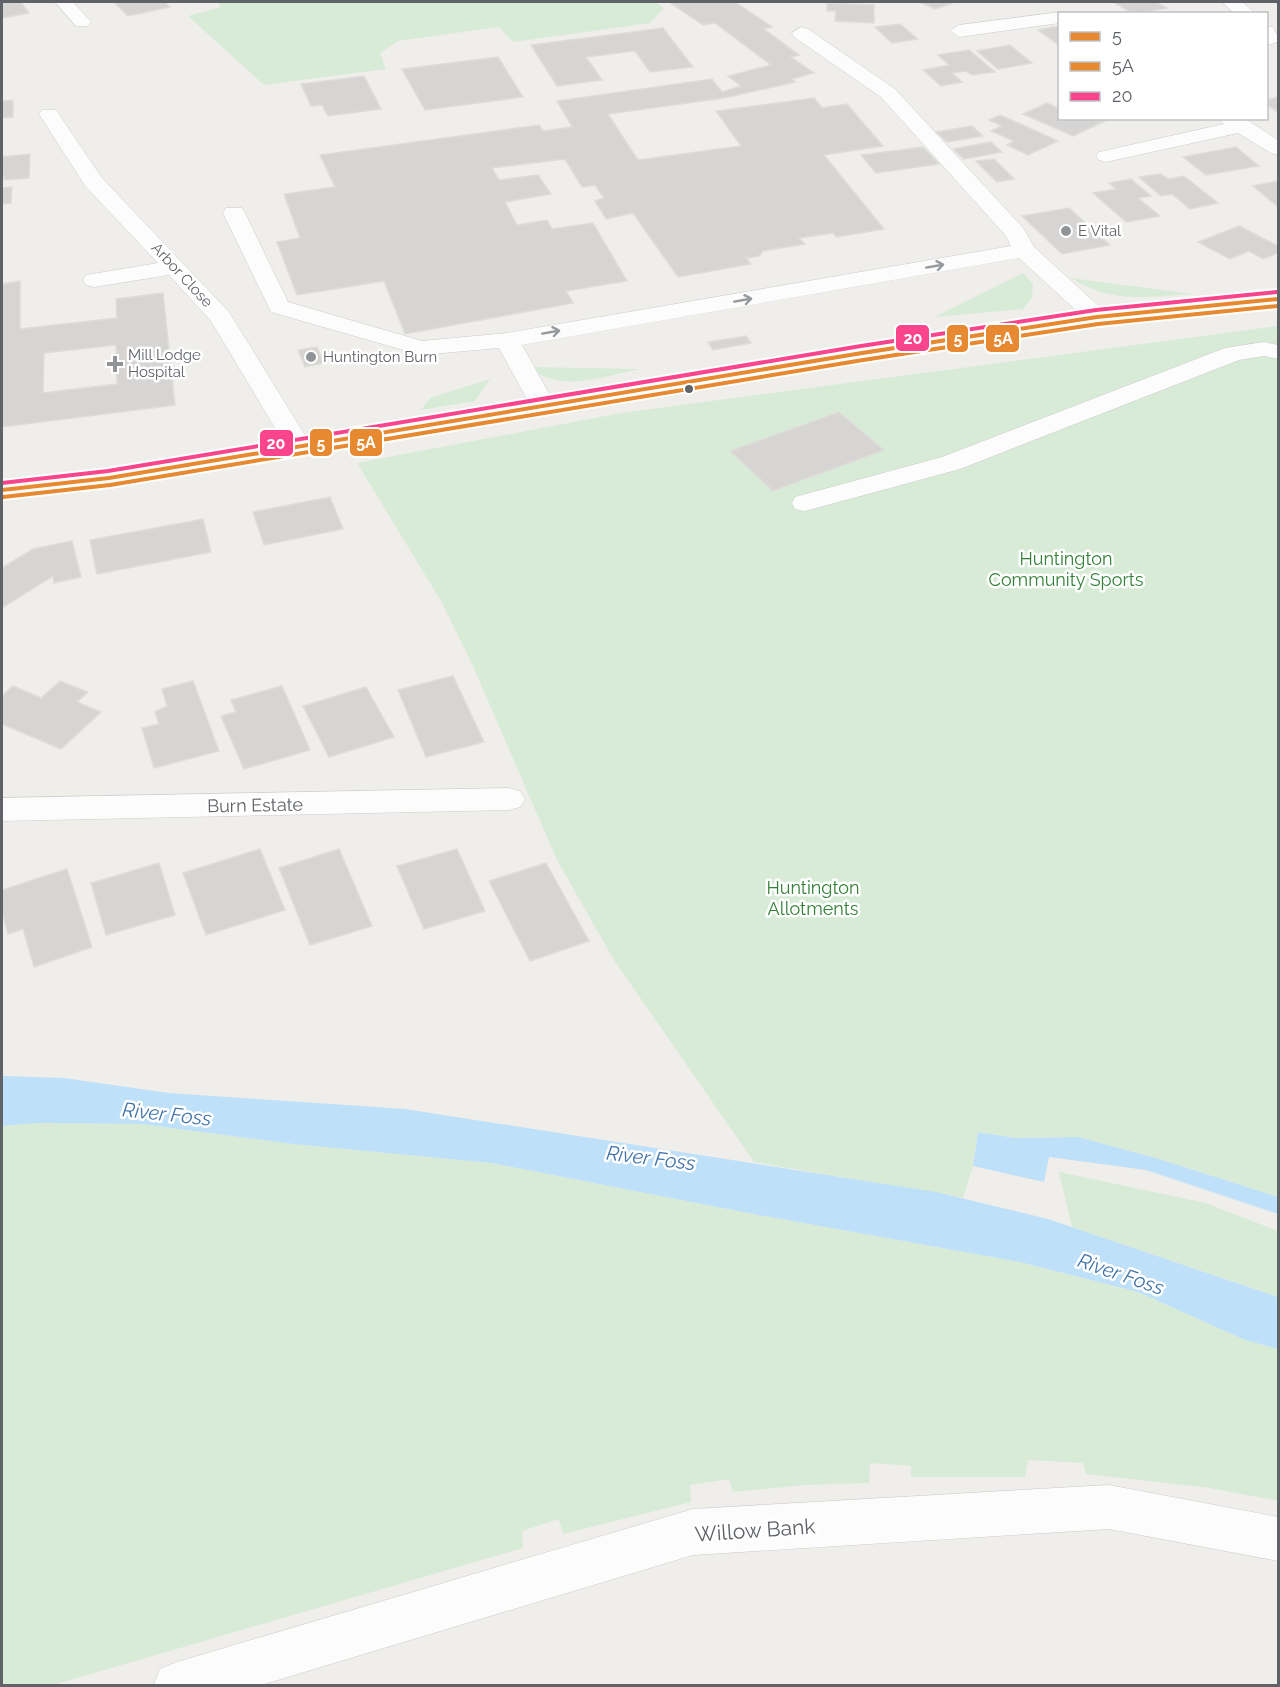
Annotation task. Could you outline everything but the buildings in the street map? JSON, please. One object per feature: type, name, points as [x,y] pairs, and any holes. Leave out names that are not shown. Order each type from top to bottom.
[{"type":"street","points":[[64,2],[82,22]]},
{"type":"street","points":[[1062,2],[1077,12]]},
{"type":"street","points":[[1231,2],[1244,12]]},
{"type":"street","points":[[959,31],[1058,17]]},
{"type":"street","points":[[801,33],[888,93],[1016,234],[1023,250],[1096,317]]},
{"type":"street","name":"Arbor Close","points":[[49,114],[94,182],[221,317],[299,447]]},
{"type":"street","points":[[1106,156],[1235,122],[1278,149]]},
{"type":"street","points":[[234,213],[279,307],[421,348],[507,340],[1023,250]]},
{"type":"street","points":[[94,280],[175,267]]},
{"type":"street","points":[[2,490],[109,478],[862,352],[1096,317],[1278,299]]},
{"type":"street","points":[[507,340],[544,407]]},
{"type":"street","points":[[805,503],[951,463],[1234,352],[1264,348],[1278,351]]},
{"type":"street","name":"Burn Estate","points":[[2,810],[509,799]]},
{"type":"street","name":"Willow Bank","points":[[177,1686],[693,1532],[1109,1507],[1278,1539]]},
{"type":"green space","points":[[217,2],[656,2],[664,8],[650,23],[513,42],[499,27],[398,41],[380,53],[386,69],[264,85],[188,16],[221,7]]},
{"type":"green space","points":[[1023,273],[1033,284],[1032,298],[1023,309],[934,317]]},
{"type":"green space","points":[[1071,278],[1192,294],[1130,297],[1101,292]]},
{"type":"green space","points":[[1278,326],[1278,1197],[1156,1158],[1078,1137],[1015,1138],[978,1132],[973,1166],[963,1198],[754,1162],[614,960],[557,860],[472,664],[441,601],[357,463],[621,413]]},
{"type":"green space","points":[[531,367],[641,369],[569,382],[542,375]]},
{"type":"green space","points":[[490,379],[475,401],[421,410],[430,398]]},
{"type":"green space","points":[[38,1123],[141,1124],[293,1144],[491,1163],[753,1214],[1020,1262],[1138,1292],[1245,1340],[1278,1349],[1278,1501],[1210,1488],[1086,1474],[1083,1463],[1028,1460],[1025,1477],[911,1477],[911,1466],[870,1463],[869,1483],[804,1485],[733,1492],[729,1479],[690,1485],[691,1502],[563,1534],[559,1519],[522,1531],[523,1548],[53,1685],[2,1686],[2,1126]]},
{"type":"green space","points":[[1059,1172],[1206,1203],[1278,1231],[1278,1297],[1072,1227]]},
{"type":"water","name":"River Foss","points":[[2,1076],[64,1078],[169,1093],[405,1109],[936,1192],[1048,1219],[1278,1297],[1278,1349],[1245,1340],[1138,1292],[1020,1262],[753,1214],[491,1163],[293,1144],[141,1124],[38,1123],[2,1126]]},
{"type":"water","points":[[978,1132],[1015,1138],[1078,1137],[1156,1158],[1278,1197],[1278,1214],[1146,1170],[1049,1157],[1044,1182],[973,1166]]},
{"type":"transit line","name":"20","points":[[2,483],[108,471],[861,346],[1096,310],[1277,292]]},
{"type":"transit line","name":"5","points":[[2,490],[109,478],[862,353],[1097,317],[1278,299]]},
{"type":"transit line","name":"5A","points":[[3,497],[110,485],[863,360],[1098,324],[1278,306]]},
{"type":"place","name":"E Vital","points":[[1066,231]]},
{"type":"place","name":"Huntington Burn","points":[[311,357]]},
{"type":"place","name":"Mill Lodge Hospital","points":[[115,364]]},
{"type":"park label","name":"Huntington Community Sports","points":[[1066,568]]},
{"type":"park label","name":"Huntington Allotments","points":[[813,897]]}]
